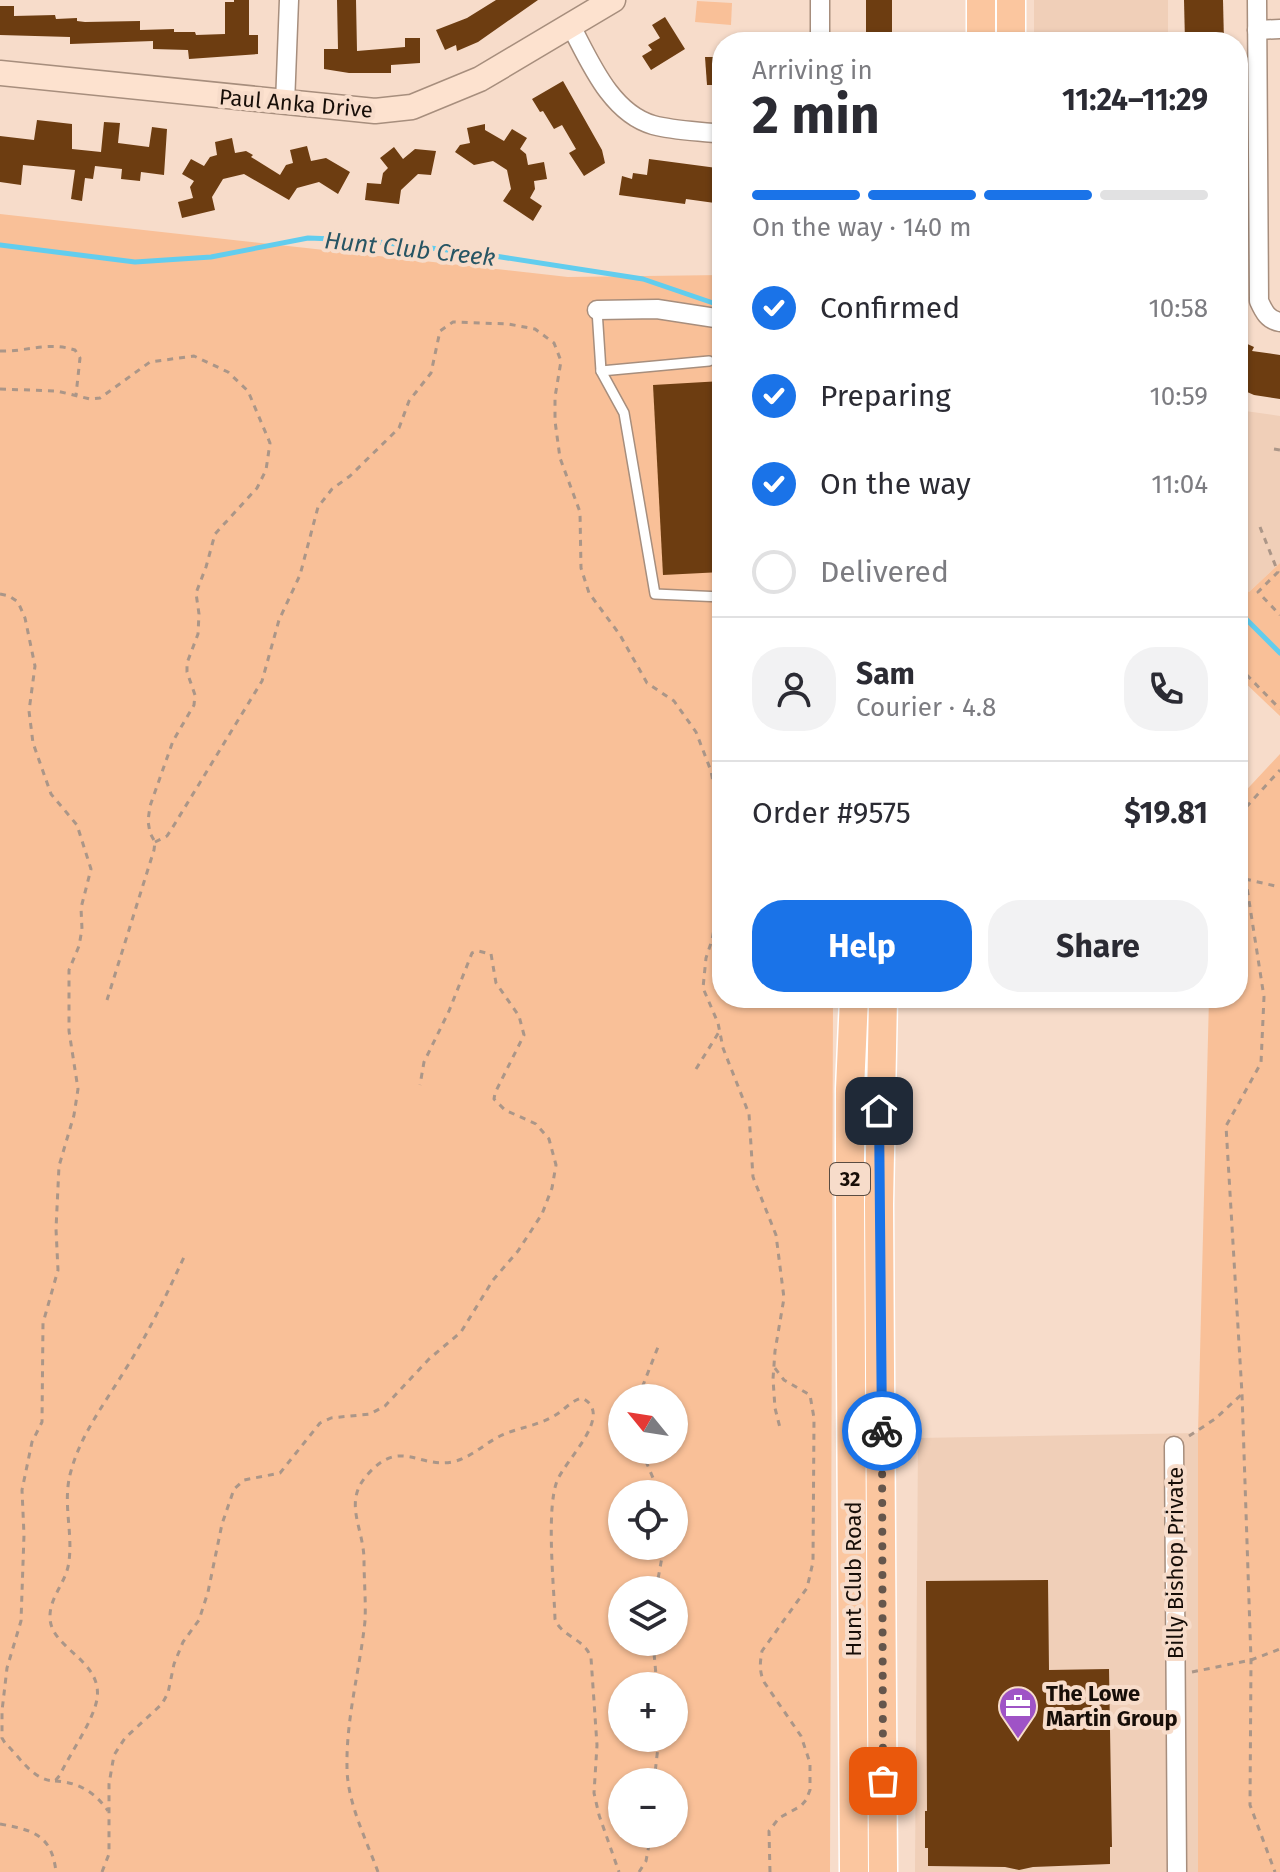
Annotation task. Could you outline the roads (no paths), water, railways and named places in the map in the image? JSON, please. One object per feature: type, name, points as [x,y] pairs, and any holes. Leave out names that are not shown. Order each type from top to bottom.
[{"type":"main road","points":[[981,0],[981,32]]},
{"type":"main road","points":[[1011,32],[1012,2]]},
{"type":"main road","name":"Hunt Club Road","points":[[854,1008],[850,1190],[854,1872]]},
{"type":"main road","name":"Hunt Club Road","points":[[883,1008],[879,1204],[883,1872]]},
{"type":"street","points":[[285,104],[289,0]]},
{"type":"street","name":"Paul Anka Drive","points":[[0,73],[285,104],[375,111],[412,107],[480,79],[613,0]]},
{"type":"street","points":[[820,0],[820,32]]},
{"type":"street","points":[[1257,0],[1259,301],[1272,321],[1280,322]]},
{"type":"street","points":[[571,26],[602,82],[622,107],[652,125],[712,133]]},
{"type":"street","points":[[1257,30],[1280,29]]},
{"type":"street","points":[[597,310],[672,311],[712,317]]},
{"type":"street","name":"Billy Bishop Private","points":[[1174,1446],[1177,1872]]},
{"type":"lane","points":[[597,310],[601,371],[624,413],[655,594],[712,597]]},
{"type":"lane","points":[[601,371],[709,361]]},
{"type":"waterway","name":"Hunt Club Creek","points":[[0,245],[135,262],[211,257],[308,238],[361,240],[482,254],[643,279],[712,303]]},
{"type":"waterway","name":"Hunt Club Creek","points":[[1248,621],[1280,653]]},
{"type":"place","name":"The Lowe Martin Group","points":[[1018,1740]]}]
